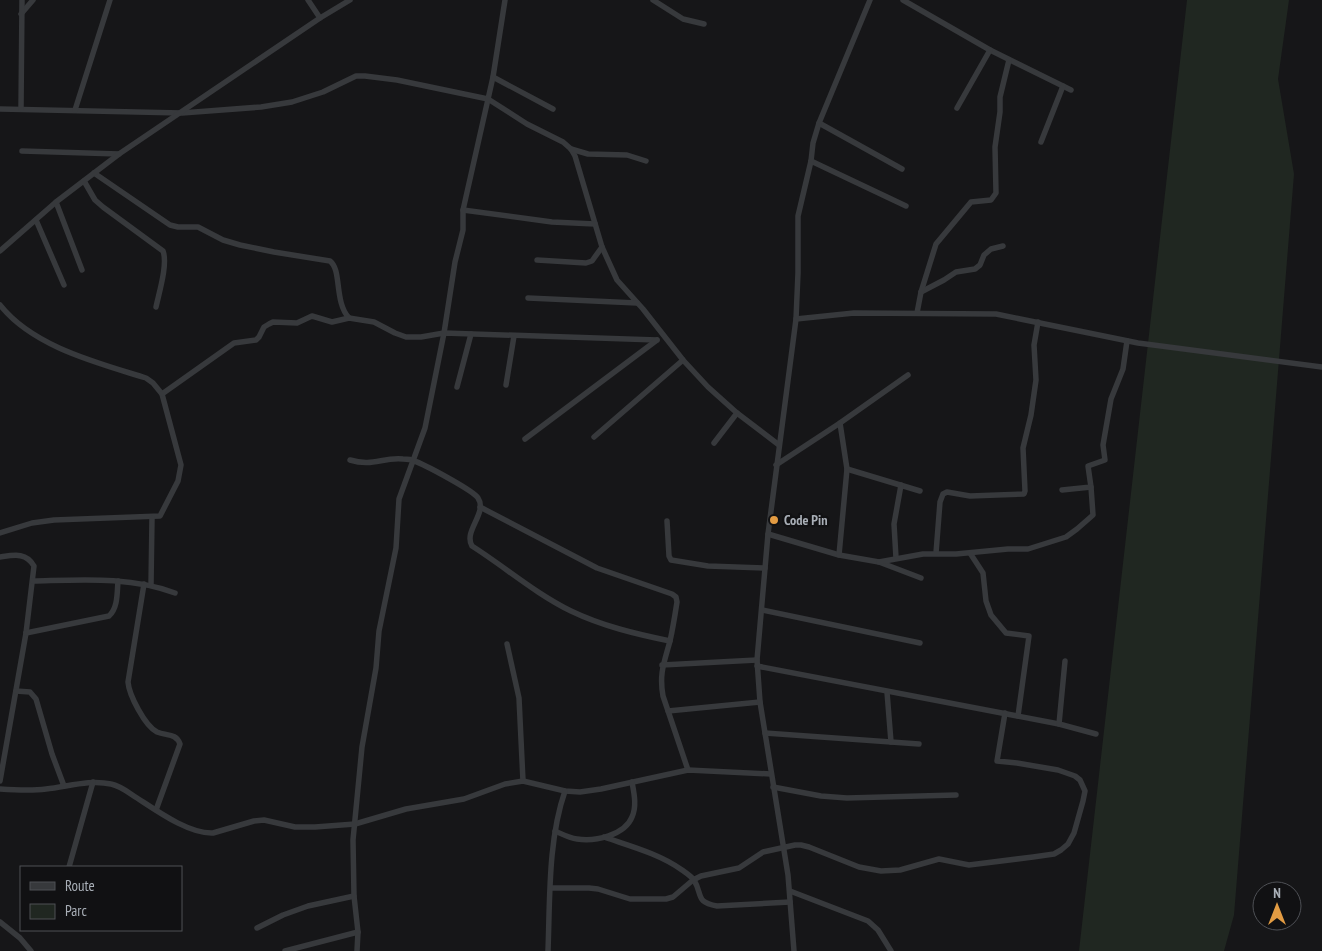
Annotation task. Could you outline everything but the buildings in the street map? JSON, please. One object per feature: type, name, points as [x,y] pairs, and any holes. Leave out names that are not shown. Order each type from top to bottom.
[{"type":"street","points":[[20,109],[22,0]]},
{"type":"street","points":[[21,14],[33,0]]},
{"type":"street","points":[[76,110],[110,0]]},
{"type":"street","points":[[308,0],[320,18]]},
{"type":"street","points":[[0,251],[56,202],[119,154],[320,18],[350,0]]},
{"type":"street","points":[[357,951],[358,932],[354,896],[353,840],[362,747],[375,675],[379,631],[396,548],[399,499],[425,428],[444,333],[455,262],[463,230],[463,210],[493,77],[506,0]]},
{"type":"street","points":[[653,0],[683,19],[704,24]]},
{"type":"street","points":[[794,951],[790,891],[760,702],[757,663],[768,534],[796,318],[798,216],[819,123],[870,0]]},
{"type":"street","points":[[903,0],[990,50],[1071,90]]},
{"type":"street","points":[[957,108],[990,50]]},
{"type":"street","points":[[917,313],[921,292],[936,244],[971,202],[991,200],[996,193],[995,146],[1000,112],[1000,97],[1009,60]]},
{"type":"street","points":[[0,109],[182,113],[261,107],[292,102],[323,92],[356,76],[396,80],[488,99],[527,124],[563,142],[571,149],[576,156],[602,247],[617,280],[682,360],[708,387],[779,446]]},
{"type":"street","points":[[493,77],[553,109]]},
{"type":"street","points":[[1041,142],[1062,86]]},
{"type":"street","points":[[819,123],[902,169]]},
{"type":"street","points":[[571,149],[588,154],[627,156],[646,161]]},
{"type":"street","points":[[22,151],[119,154]]},
{"type":"street","points":[[810,161],[906,206]]},
{"type":"street","points":[[94,173],[170,226],[198,227],[223,240],[240,245],[330,261],[335,268],[340,302],[349,318]]},
{"type":"street","points":[[84,180],[95,200],[163,251],[165,255],[163,272],[156,307]]},
{"type":"street","points":[[56,202],[82,270]]},
{"type":"street","points":[[463,210],[552,222],[596,224]]},
{"type":"street","points":[[36,220],[64,285]]},
{"type":"street","points":[[921,292],[956,272],[975,269],[991,249],[1003,246]]},
{"type":"street","points":[[537,260],[586,263],[592,261],[602,247]]},
{"type":"street","points":[[528,298],[637,303]]},
{"type":"street","points":[[0,305],[13,319],[58,347],[87,359],[146,378],[153,383],[162,394],[181,465],[178,481],[160,516],[152,518],[54,520],[32,523],[0,533]]},
{"type":"street","points":[[796,318],[854,313],[996,314],[1128,341],[1322,367]]},
{"type":"street","points":[[162,394],[227,347],[234,343],[256,340],[268,324],[297,323],[312,316],[332,322],[349,318],[374,322],[406,337],[421,337],[444,333],[656,340]]},
{"type":"street","points":[[936,553],[940,502],[943,494],[947,492],[970,496],[1024,494],[1026,491],[1023,448],[1032,415],[1036,380],[1034,345],[1038,322]]},
{"type":"street","points":[[457,387],[471,334]]},
{"type":"street","points":[[525,439],[662,335]]},
{"type":"street","points":[[506,385],[514,336]]},
{"type":"street","points":[[879,562],[936,553],[1028,550],[1066,537],[1093,515],[1088,466],[1105,460],[1103,445],[1111,399],[1124,370],[1128,341]]},
{"type":"street","points":[[594,437],[682,360]]},
{"type":"street","points":[[776,465],[908,375]]},
{"type":"street","points":[[714,443],[737,413]]},
{"type":"street","points":[[839,555],[847,469],[840,423]]},
{"type":"street","points":[[350,460],[366,464],[392,458],[414,460],[475,495],[480,502],[470,540],[472,546],[570,610],[609,626],[638,635],[670,641]]},
{"type":"street","points":[[847,469],[920,491]]},
{"type":"street","points":[[896,558],[894,524],[901,485]]},
{"type":"street","points":[[1062,490],[1091,486]]},
{"type":"street","points":[[480,507],[597,568],[676,597],[677,602],[670,641],[662,665],[661,684],[688,770]]},
{"type":"street","points":[[152,518],[148,584],[128,682],[132,698],[150,727],[158,732],[173,735],[178,738],[180,744],[156,810]]},
{"type":"street","points":[[667,521],[669,556],[671,560],[708,566],[765,568]]},
{"type":"street","points":[[768,534],[839,555],[879,562],[921,578]]},
{"type":"street","points":[[970,553],[983,573],[986,601],[991,615],[1006,633],[1029,636],[1018,716]]},
{"type":"street","points":[[0,557],[16,555],[30,559],[34,566],[26,633],[0,781]]},
{"type":"street","points":[[33,581],[118,581],[148,584],[175,593]]},
{"type":"street","points":[[26,633],[109,616],[116,604],[118,581]]},
{"type":"street","points":[[762,610],[920,644]]},
{"type":"street","points":[[508,644],[519,698],[523,781]]},
{"type":"street","points":[[1059,724],[1065,661]]},
{"type":"street","points":[[662,665],[757,663],[888,692],[1059,724],[1096,734]]},
{"type":"street","points":[[16,691],[30,692],[36,699],[52,754],[64,786]]},
{"type":"street","points":[[888,692],[891,742]]},
{"type":"street","points":[[668,711],[760,702]]},
{"type":"street","points":[[551,888],[589,888],[630,899],[652,900],[673,897],[693,880],[701,876],[739,868],[762,852],[801,845],[859,867],[881,871],[900,870],[939,860],[969,864],[1054,854],[1068,844],[1074,833],[1085,791],[1084,785],[1075,776],[1067,773],[1030,765],[998,762],[1005,713]]},
{"type":"street","points":[[765,732],[918,744]]},
{"type":"street","points":[[0,789],[26,790],[92,782],[106,783],[119,786],[191,830],[206,834],[264,820],[295,827],[315,828],[355,824],[389,813],[464,800],[504,784],[523,781],[565,790],[589,791],[688,770],[771,774]]},
{"type":"street","points":[[69,866],[92,782]]},
{"type":"street","points":[[555,831],[577,839],[595,839],[620,830],[628,824],[633,816],[635,804],[632,782]]},
{"type":"street","points":[[773,787],[821,796],[846,798],[956,795]]},
{"type":"street","points":[[548,951],[555,831],[565,790]]},
{"type":"street","points":[[604,837],[659,857],[681,869],[693,880],[700,898],[709,904],[717,906],[790,902]]},
{"type":"street","points":[[790,891],[868,921],[878,930],[891,951]]},
{"type":"street","points":[[257,928],[283,915],[308,906],[354,896]]},
{"type":"street","points":[[0,922],[20,938],[30,951]]},
{"type":"street","points":[[285,951],[358,932]]},
{"type":"green space","points":[[1187,0],[1289,0],[1278,79],[1294,174],[1234,915],[1224,951],[1079,951]]},
{"type":"place","name":"Code Pin","points":[[774,520]]}]
